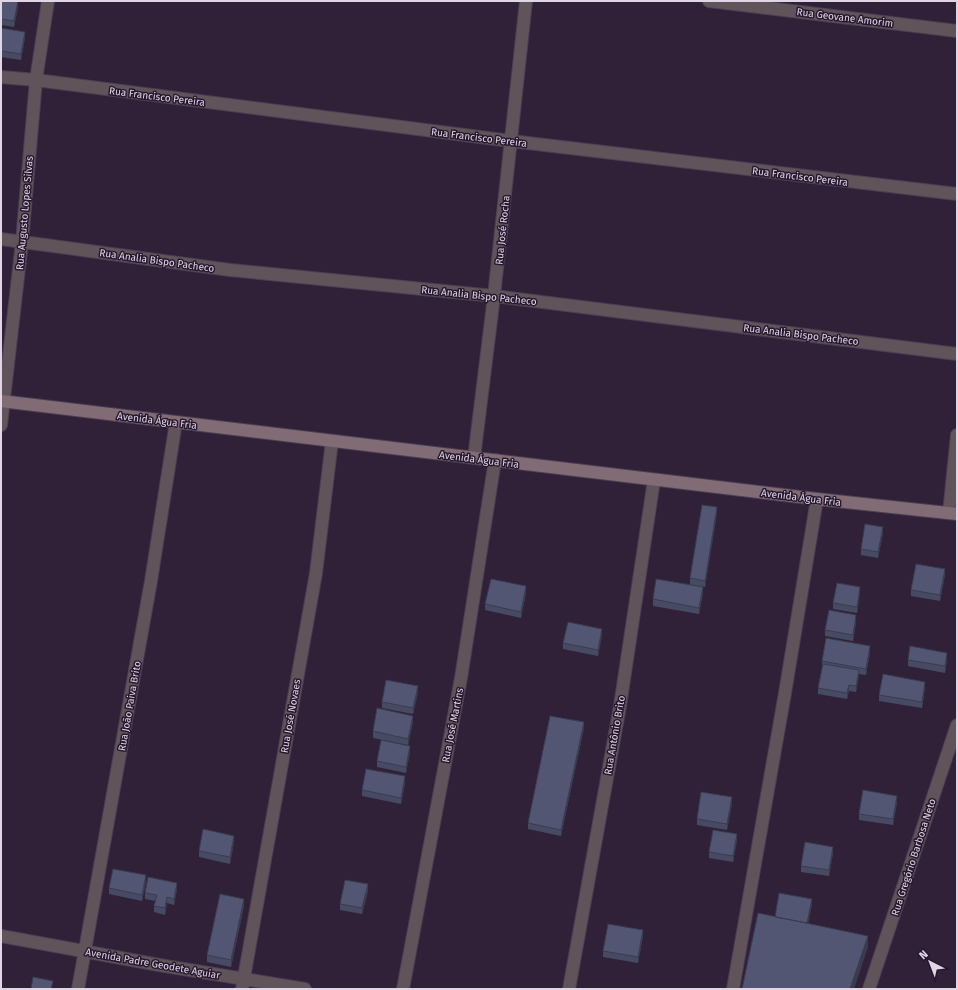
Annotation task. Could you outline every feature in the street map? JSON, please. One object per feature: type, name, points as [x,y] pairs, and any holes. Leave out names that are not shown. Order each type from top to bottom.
[{"type":"street","name":"Rua Augusto Lopes Silvas","points":[[1,425],[22,242],[36,80],[48,1]]},
{"type":"street","name":"Rua José Rocha","points":[[474,458],[494,296],[526,1]]},
{"type":"street","name":"Rua Geovane Amorim","points":[[709,1],[957,31]]},
{"type":"street","name":"Rua Francisco Pereira","points":[[1,77],[36,80],[511,141],[957,194]]},
{"type":"street","name":"Rua Analia Bispo Pacheco","points":[[1,239],[230,270],[494,296],[957,354]]},
{"type":"street","name":"Avenida Água Fria","points":[[3,401],[817,500],[953,513]]},
{"type":"street","name":"Rua João Paiva Brito","points":[[78,989],[151,581],[176,422]]},
{"type":"street","points":[[953,513],[957,435]]},
{"type":"street","name":"Rua José Novaes","points":[[243,984],[316,573],[332,441]]},
{"type":"street","name":"Rua José Martins","points":[[403,989],[461,678],[495,460]]},
{"type":"street","name":"Rua Antônio Brito","points":[[569,989],[620,706],[654,480]]},
{"type":"street","points":[[733,989],[817,500]]},
{"type":"street","name":"Rua Gregório Barbosa Neto","points":[[869,989],[957,725]]},
{"type":"street","name":"Avenida Padre Geodete Aguiar","points":[[1,936],[159,965],[243,984],[305,989]]},
{"type":"building","points":[[1,1],[18,1],[14,21],[1,19]]},
{"type":"building","points":[[1,28],[25,32],[21,54],[1,51]]},
{"type":"building","points":[[702,505],[717,507],[705,581],[690,578]]},
{"type":"building","points":[[865,524],[883,527],[878,552],[861,549]]},
{"type":"building","points":[[916,564],[945,569],[940,595],[911,590]]},
{"type":"building","points":[[491,579],[526,586],[521,612],[485,604]]},
{"type":"building","points":[[656,579],[703,587],[699,608],[653,599]]},
{"type":"building","points":[[837,583],[860,587],[857,607],[833,603]]},
{"type":"building","points":[[829,610],[856,615],[853,635],[825,630]]},
{"type":"building","points":[[568,622],[602,629],[598,650],[563,643]]},
{"type":"building","points":[[826,638],[870,646],[866,669],[822,661]]},
{"type":"building","points":[[910,646],[947,653],[945,666],[908,660]]},
{"type":"building","points":[[823,664],[859,670],[856,686],[849,685],[847,693],[818,688]]},
{"type":"building","points":[[883,674],[925,682],[922,702],[879,695]]},
{"type":"building","points":[[386,680],[418,686],[413,708],[382,702]]},
{"type":"building","points":[[377,708],[413,716],[408,739],[373,731]]},
{"type":"building","points":[[550,716],[584,722],[561,830],[528,823]]},
{"type":"building","points":[[381,740],[410,746],[406,767],[377,761]]},
{"type":"building","points":[[366,769],[405,776],[401,798],[362,790]]},
{"type":"building","points":[[863,790],[897,796],[893,819],[859,814]]},
{"type":"building","points":[[701,792],[732,797],[727,824],[697,819]]},
{"type":"building","points":[[203,829],[234,836],[230,857],[199,851]]},
{"type":"building","points":[[713,830],[737,834],[733,856],[709,852]]},
{"type":"building","points":[[805,842],[833,847],[829,870],[801,866]]},
{"type":"building","points":[[113,869],[146,875],[142,895],[109,888]]},
{"type":"building","points":[[148,877],[177,883],[174,899],[167,897],[165,908],[154,906],[157,895],[145,893]]},
{"type":"building","points":[[345,880],[368,884],[362,908],[340,904]]},
{"type":"building","points":[[779,893],[812,899],[807,923],[775,917]]},
{"type":"building","points":[[220,894],[244,899],[231,960],[207,955]]},
{"type":"building","points":[[758,913],[868,936],[850,989],[742,989]]},
{"type":"building","points":[[608,924],[643,930],[638,957],[603,951]]},
{"type":"building","points":[[33,977],[53,981],[51,989],[31,989]]}]
